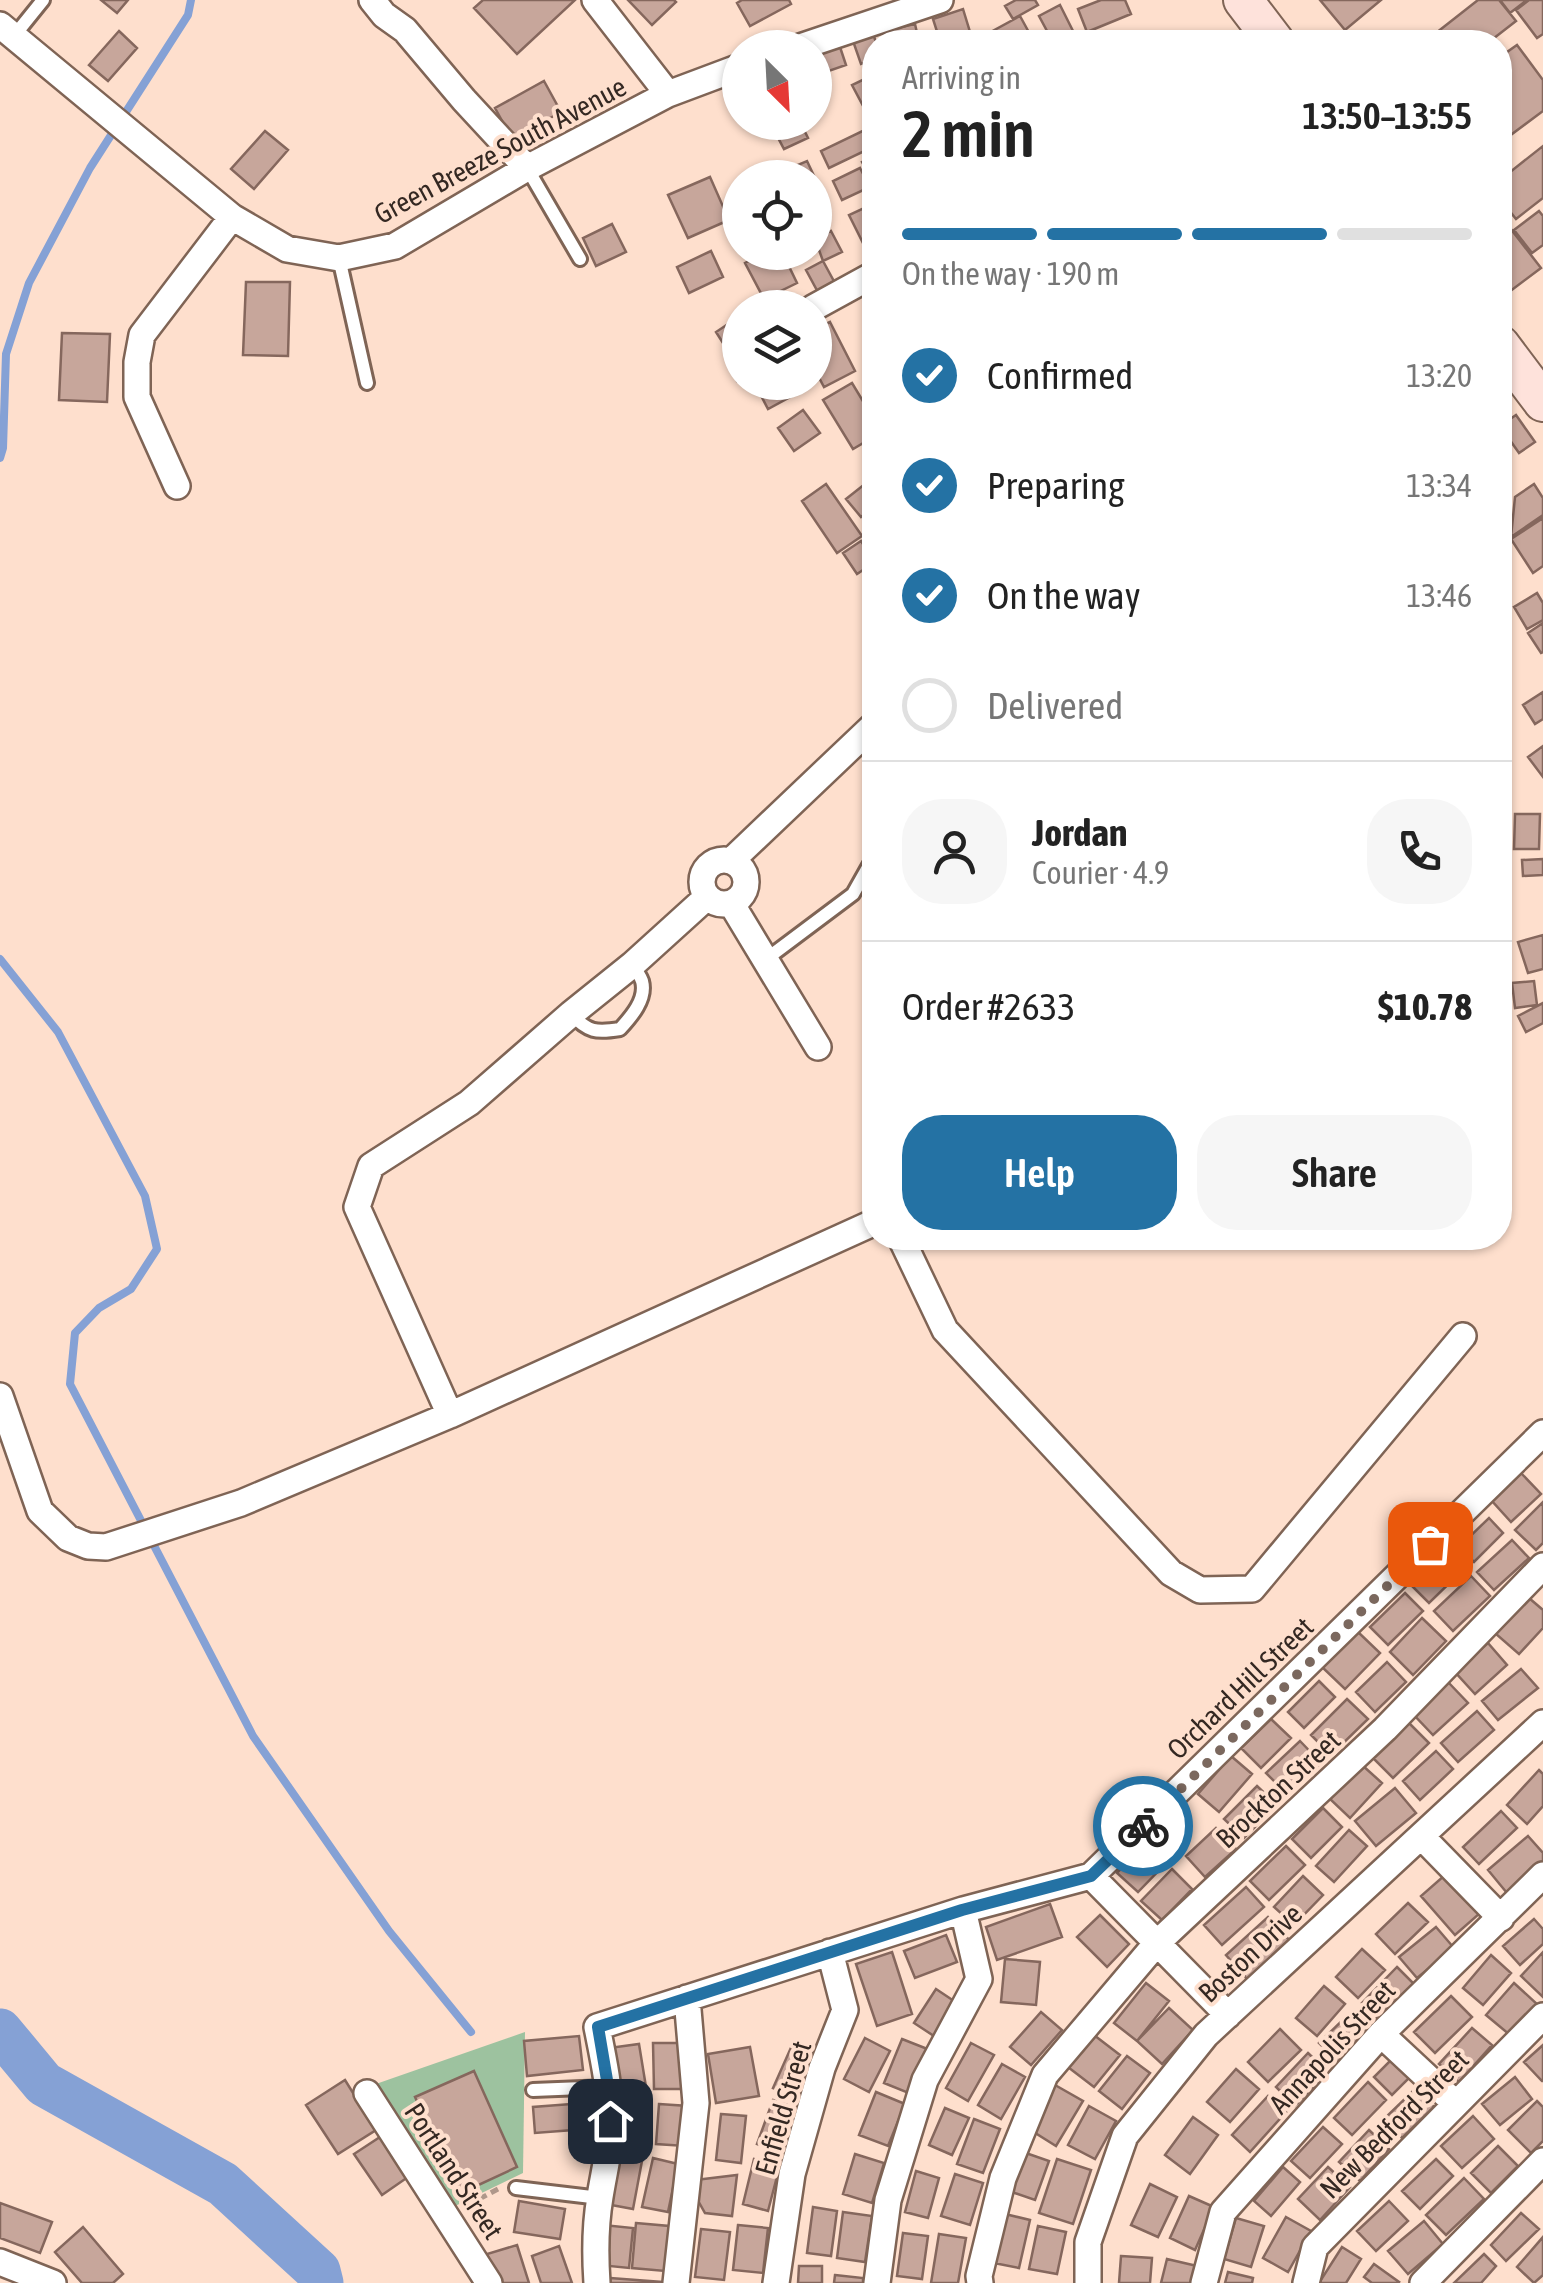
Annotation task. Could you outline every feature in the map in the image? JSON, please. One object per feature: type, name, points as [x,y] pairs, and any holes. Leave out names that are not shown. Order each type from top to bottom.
[{"type":"main road","points":[[1243,0],[1266,30]]},
{"type":"main road","points":[[1512,361],[1543,402]]},
{"type":"street","points":[[372,0],[384,15],[405,30],[527,168]]},
{"type":"street","points":[[596,0],[668,94]]},
{"type":"street","points":[[832,36],[940,0]]},
{"type":"street","name":"Green Breeze South Avenue","points":[[7,30],[232,217],[287,249],[338,258],[395,246],[527,168],[668,94],[722,73]]},
{"type":"street","points":[[177,486],[137,397],[142,335],[232,217]]},
{"type":"street","points":[[832,298],[862,281]]},
{"type":"street","points":[[732,860],[862,736]]},
{"type":"street","points":[[450,1415],[356,1207],[371,1166],[469,1103],[571,1014],[719,900],[739,899],[746,874],[732,860],[722,859],[705,869],[702,888],[719,900],[766,960],[818,1047]]},
{"type":"street","points":[[0,1396],[40,1511],[68,1538],[88,1546],[106,1547],[241,1503],[450,1415],[862,1228]]},
{"type":"street","points":[[906,1250],[945,1330],[1171,1573],[1200,1590],[1252,1588],[1463,1336]]},
{"type":"street","name":"Orchard Hill Street","points":[[608,2086],[598,2027],[962,1910],[1091,1876],[1543,1433]]},
{"type":"street","name":"Brockton Street","points":[[980,2283],[1003,2178],[1045,2075],[1156,1944],[1385,1729],[1543,1566]]},
{"type":"street","name":"Boston Drive","points":[[1088,2283],[1088,2242],[1125,2136],[1206,2035],[1543,1724]]},
{"type":"street","points":[[1421,1836],[1501,1918]]},
{"type":"street","name":"Annapolis Street","points":[[1204,2283],[1222,2212],[1381,2034],[1543,1875]]},
{"type":"street","points":[[1091,1876],[1228,2015]]},
{"type":"street","points":[[877,2283],[888,2200],[925,2080],[978,1979],[962,1910]]},
{"type":"street","name":"Enfield Street","points":[[776,2283],[792,2174],[822,2068],[845,2010],[830,1952]]},
{"type":"street","points":[[676,2283],[696,2103],[687,1998]]},
{"type":"street","name":"New Bedford Street","points":[[1306,2283],[1314,2247],[1543,2016]]},
{"type":"street","points":[[1381,2034],[1456,2104]]},
{"type":"street","points":[[596,2283],[594,2246],[609,2139],[608,2086]]},
{"type":"street","name":"Portland Street","points":[[367,2093],[489,2283]]},
{"type":"street","points":[[1423,2283],[1543,2161]]},
{"type":"street","points":[[0,2262],[52,2283]]},
{"type":"lane","points":[[7,30],[43,0]]},
{"type":"lane","points":[[527,168],[580,259]]},
{"type":"lane","points":[[338,258],[367,383]]},
{"type":"lane","points":[[766,960],[853,894],[862,878]]},
{"type":"lane","points":[[571,1014],[598,1033],[620,1029],[641,997],[643,982],[632,965]]},
{"type":"lane","points":[[534,2090],[608,2086]]},
{"type":"lane","points":[[516,2188],[600,2198]]},
{"type":"path","points":[[448,2216],[505,2186],[516,2188]]},
{"type":"green space","points":[[525,2032],[523,2173],[453,2207],[373,2085]]},
{"type":"building","points":[[101,0],[128,0],[117,13]]},
{"type":"building","points":[[483,0],[575,0],[517,54],[474,8]]},
{"type":"building","points":[[628,0],[674,0],[676,2],[652,25]]},
{"type":"building","points":[[789,0],[791,4],[750,26],[737,3]]},
{"type":"building","points":[[1016,0],[1035,0],[1038,5],[1013,19],[1005,6]]},
{"type":"building","points":[[1101,0],[1125,0],[1131,14],[1086,30],[1078,9]]},
{"type":"building","points":[[1320,0],[1381,0],[1345,30]]},
{"type":"building","points":[[1478,0],[1499,0],[1516,21],[1504,30],[1440,30]]},
{"type":"building","points":[[1500,0],[1527,0],[1510,13]]},
{"type":"building","points":[[1529,0],[1543,0],[1543,34],[1537,38],[1516,10]]},
{"type":"building","points":[[1060,5],[1072,30],[1047,30],[1039,16]]},
{"type":"building","points":[[963,9],[969,30],[936,30],[933,19]]},
{"type":"building","points":[[1020,16],[1028,30],[994,30]]},
{"type":"building","points":[[915,24],[916,30],[892,30]]},
{"type":"building","points":[[119,31],[137,48],[108,81],[89,65]]},
{"type":"building","points":[[862,38],[862,64],[861,64],[853,41]]},
{"type":"building","points":[[1517,45],[1543,80],[1543,111],[1512,134],[1512,49]]},
{"type":"building","points":[[840,47],[846,65],[832,70],[832,50]]},
{"type":"building","points":[[862,80],[862,104],[852,85]]},
{"type":"building","points":[[544,81],[561,112],[512,139],[495,108]]},
{"type":"building","points":[[265,131],[288,150],[254,189],[231,169]]},
{"type":"building","points":[[862,131],[862,152],[832,167],[832,160],[825,160],[821,151]]},
{"type":"building","points":[[779,140],[804,140],[784,149]]},
{"type":"building","points":[[1543,146],[1543,198],[1516,219],[1512,214],[1512,171]]},
{"type":"building","points":[[860,168],[862,191],[842,200],[833,181]]},
{"type":"building","points":[[710,177],[722,204],[722,223],[688,238],[668,195]]},
{"type":"building","points":[[862,209],[862,241],[849,215]]},
{"type":"building","points":[[1539,211],[1543,216],[1543,245],[1532,253],[1514,230]]},
{"type":"building","points":[[612,224],[626,252],[596,266],[583,238]]},
{"type":"building","points":[[1512,231],[1541,268],[1512,290]]},
{"type":"building","points":[[832,233],[842,252],[832,257]]},
{"type":"building","points":[[711,251],[723,277],[689,293],[677,267]]},
{"type":"building","points":[[749,270],[791,270],[797,283],[783,290],[759,290]]},
{"type":"building","points":[[806,270],[828,270],[836,285],[817,290]]},
{"type":"building","points":[[246,282],[290,282],[288,356],[243,355]]},
{"type":"building","points":[[832,326],[855,371],[832,383]]},
{"type":"building","points":[[62,333],[110,334],[107,402],[59,400]]},
{"type":"building","points":[[852,383],[862,400],[862,444],[853,449],[823,400],[832,400],[832,395]]},
{"type":"building","points":[[763,400],[785,400],[768,409]]},
{"type":"building","points":[[803,410],[820,433],[794,451],[778,428]]},
{"type":"building","points":[[1516,415],[1535,442],[1519,453],[1512,443],[1512,418]]},
{"type":"building","points":[[826,484],[862,536],[837,553],[802,501]]},
{"type":"building","points":[[1534,484],[1543,498],[1543,515],[1512,536],[1512,527],[1515,497]]},
{"type":"building","points":[[862,486],[862,516],[861,517],[846,499]]},
{"type":"building","points":[[1543,518],[1543,566],[1533,573],[1512,538]]},
{"type":"building","points":[[861,541],[862,571],[857,574],[843,553]]},
{"type":"building","points":[[1537,593],[1543,603],[1543,620],[1527,629],[1514,607]]},
{"type":"building","points":[[1543,623],[1543,652],[1541,653],[1528,633]]},
{"type":"building","points":[[1543,692],[1543,719],[1535,724],[1523,705]]},
{"type":"building","points":[[1543,746],[1543,777],[1528,757]]},
{"type":"building","points":[[1515,814],[1540,814],[1539,849],[1514,849]]},
{"type":"building","points":[[1543,859],[1543,875],[1523,876],[1522,860]]},
{"type":"building","points":[[1543,935],[1543,969],[1528,973],[1518,942]]},
{"type":"building","points":[[1534,981],[1537,1005],[1515,1008],[1512,983]]},
{"type":"building","points":[[1543,1003],[1543,1023],[1526,1032],[1518,1016]]},
{"type":"building","points":[[1521,1473],[1541,1494],[1511,1522],[1492,1501]]},
{"type":"building","points":[[1543,1502],[1543,1543],[1536,1550],[1515,1530]]},
{"type":"building","points":[[1489,1518],[1503,1533],[1474,1562],[1459,1547]]},
{"type":"building","points":[[1512,1540],[1529,1558],[1494,1590],[1477,1572]]},
{"type":"building","points":[[1447,1552],[1464,1569],[1429,1603],[1411,1585]]},
{"type":"building","points":[[1471,1576],[1490,1596],[1453,1631],[1434,1611]]},
{"type":"building","points":[[1405,1593],[1423,1611],[1388,1645],[1370,1627]]},
{"type":"building","points":[[1529,1598],[1543,1610],[1543,1628],[1519,1654],[1496,1634]]},
{"type":"building","points":[[1422,1618],[1446,1641],[1413,1675],[1390,1652]]},
{"type":"building","points":[[1358,1632],[1380,1653],[1345,1689],[1322,1667]]},
{"type":"building","points":[[1488,1643],[1507,1665],[1475,1694],[1455,1672]]},
{"type":"building","points":[[1387,1662],[1406,1682],[1375,1712],[1356,1692]]},
{"type":"building","points":[[1521,1669],[1538,1688],[1498,1720],[1482,1701]]},
{"type":"building","points":[[1319,1681],[1335,1697],[1304,1728],[1288,1712]]},
{"type":"building","points":[[1448,1682],[1468,1703],[1433,1735],[1413,1714]]},
{"type":"building","points":[[1347,1699],[1368,1719],[1331,1755],[1311,1735]]},
{"type":"building","points":[[1477,1711],[1494,1730],[1458,1762],[1441,1743]]},
{"type":"building","points":[[1271,1719],[1291,1738],[1261,1768],[1241,1748]]},
{"type":"building","points":[[1409,1723],[1429,1743],[1393,1778],[1373,1758]]},
{"type":"building","points":[[1300,1741],[1321,1763],[1287,1794],[1266,1773]]},
{"type":"building","points":[[1436,1751],[1453,1769],[1420,1800],[1403,1781]]},
{"type":"building","points":[[1231,1756],[1252,1774],[1219,1812],[1198,1794]]},
{"type":"building","points":[[1362,1765],[1382,1783],[1350,1818],[1330,1799]]},
{"type":"building","points":[[1539,1770],[1543,1774],[1543,1806],[1527,1824],[1507,1805]]},
{"type":"building","points":[[1257,1786],[1277,1805],[1244,1838],[1224,1819]]},
{"type":"building","points":[[1395,1788],[1416,1813],[1376,1846],[1355,1821]]},
{"type":"building","points":[[1323,1808],[1342,1827],[1311,1858],[1292,1839]]},
{"type":"building","points":[[1501,1811],[1517,1828],[1479,1864],[1463,1847]]},
{"type":"building","points":[[1216,1828],[1236,1849],[1205,1877],[1186,1856]]},
{"type":"building","points":[[1349,1830],[1367,1846],[1334,1882],[1316,1866]]},
{"type":"building","points":[[1528,1836],[1543,1853],[1543,1862],[1507,1893],[1488,1870]]},
{"type":"building","points":[[1148,1840],[1169,1860],[1138,1892],[1117,1873]]},
{"type":"building","points":[[1286,1846],[1305,1865],[1269,1900],[1250,1881]]},
{"type":"building","points":[[1172,1869],[1192,1889],[1162,1920],[1141,1901]]},
{"type":"building","points":[[1445,1875],[1479,1914],[1455,1935],[1421,1896]]},
{"type":"building","points":[[1303,1876],[1323,1895],[1294,1925],[1274,1907]]},
{"type":"building","points":[[1246,1887],[1264,1907],[1222,1945],[1204,1925]]},
{"type":"building","points":[[1408,1903],[1428,1922],[1395,1954],[1376,1934]]},
{"type":"building","points":[[1050,1904],[1062,1937],[997,1960],[986,1927]]},
{"type":"building","points":[[1100,1915],[1129,1944],[1107,1967],[1077,1937]]},
{"type":"building","points":[[1268,1917],[1290,1941],[1247,1979],[1226,1955]]},
{"type":"building","points":[[1534,1919],[1543,1929],[1543,1944],[1520,1965],[1503,1946]]},
{"type":"building","points":[[1436,1927],[1454,1948],[1417,1978],[1399,1957]]},
{"type":"building","points":[[946,1935],[957,1962],[915,1978],[904,1951]]},
{"type":"building","points":[[1362,1949],[1385,1970],[1358,1998],[1336,1977]]},
{"type":"building","points":[[892,1952],[912,2014],[877,2026],[856,1964]]},
{"type":"building","points":[[1543,1952],[1543,1997],[1521,1976]]},
{"type":"building","points":[[1491,1955],[1511,1973],[1483,2005],[1463,1988]]},
{"type":"building","points":[[1005,1959],[1040,1962],[1036,2005],[1001,2002]]},
{"type":"building","points":[[1397,1967],[1415,1985],[1380,2021],[1362,2003]]},
{"type":"building","points":[[1146,1983],[1169,2001],[1137,2041],[1114,2023]]},
{"type":"building","points":[[1514,1983],[1537,2004],[1510,2035],[1486,2015]]},
{"type":"building","points":[[1324,1986],[1345,2004],[1317,2036],[1296,2018]]},
{"type":"building","points":[[936,1989],[960,2005],[937,2038],[914,2023]]},
{"type":"building","points":[[1451,1996],[1472,2017],[1435,2053],[1414,2032]]},
{"type":"building","points":[[1169,2008],[1193,2030],[1162,2064],[1137,2041]]},
{"type":"building","points":[[1041,2012],[1062,2030],[1031,2065],[1010,2047]]},
{"type":"building","points":[[1351,2012],[1371,2032],[1339,2063],[1319,2043]]},
{"type":"building","points":[[1472,2028],[1492,2045],[1459,2082],[1439,2064]]},
{"type":"building","points":[[1280,2029],[1301,2050],[1268,2082],[1248,2062]]},
{"type":"building","points":[[1090,2032],[1120,2055],[1094,2087],[1064,2064]]},
{"type":"building","points":[[579,2036],[583,2070],[527,2076],[524,2041]]},
{"type":"building","points":[[865,2038],[890,2051],[869,2092],[844,2079]]},
{"type":"building","points":[[902,2039],[930,2050],[911,2094],[884,2083]]},
{"type":"building","points":[[653,2043],[683,2043],[684,2089],[654,2089]]},
{"type":"building","points":[[793,2043],[817,2053],[797,2098],[773,2088]]},
{"type":"building","points":[[971,2043],[994,2055],[968,2101],[946,2088]]},
{"type":"building","points":[[639,2044],[646,2087],[616,2092],[609,2048]]},
{"type":"building","points":[[1543,2045],[1543,2081],[1542,2081],[1524,2062]]},
{"type":"building","points":[[750,2047],[759,2096],[716,2103],[708,2054]]},
{"type":"building","points":[[1308,2053],[1328,2072],[1295,2106],[1276,2087]]},
{"type":"building","points":[[1127,2056],[1150,2073],[1122,2109],[1099,2091]]},
{"type":"building","points":[[1395,2056],[1413,2074],[1392,2095],[1374,2077]]},
{"type":"building","points":[[1002,2064],[1025,2077],[1001,2119],[978,2105]]},
{"type":"building","points":[[1236,2069],[1259,2089],[1230,2122],[1207,2102]]},
{"type":"building","points":[[474,2071],[517,2167],[459,2194],[415,2097]]},
{"type":"building","points":[[1515,2077],[1532,2099],[1500,2125],[1482,2104]]},
{"type":"building","points":[[345,2080],[376,2130],[338,2154],[306,2105]]},
{"type":"building","points":[[1368,2082],[1386,2100],[1352,2135],[1334,2118]]},
{"type":"building","points":[[1055,2085],[1083,2101],[1056,2146],[1029,2129]]},
{"type":"building","points":[[1416,2088],[1434,2107],[1402,2138],[1384,2119]]},
{"type":"building","points":[[876,2092],[905,2104],[888,2146],[859,2135]]},
{"type":"building","points":[[1268,2096],[1286,2112],[1250,2152],[1232,2135]]},
{"type":"building","points":[[773,2100],[799,2109],[783,2154],[757,2144]]},
{"type":"building","points":[[615,2101],[643,2103],[640,2150],[611,2149]]},
{"type":"building","points":[[1537,2101],[1543,2107],[1543,2141],[1531,2153],[1508,2130]]},
{"type":"building","points":[[584,2103],[586,2129],[535,2133],[533,2107]]},
{"type":"building","points":[[659,2104],[688,2106],[685,2146],[656,2144]]},
{"type":"building","points":[[1089,2106],[1116,2121],[1095,2159],[1068,2145]]},
{"type":"building","points":[[945,2108],[969,2118],[952,2155],[929,2145]]},
{"type":"building","points":[[721,2114],[746,2116],[741,2163],[716,2160]]},
{"type":"building","points":[[1473,2116],[1494,2139],[1462,2168],[1441,2146]]},
{"type":"building","points":[[1193,2117],[1218,2135],[1190,2174],[1165,2155]]},
{"type":"building","points":[[974,2119],[1000,2129],[983,2173],[957,2164]]},
{"type":"building","points":[[1323,2127],[1342,2144],[1310,2178],[1291,2161]]},
{"type":"building","points":[[1369,2130],[1389,2149],[1360,2181],[1339,2162]]},
{"type":"building","points":[[380,2137],[408,2177],[382,2195],[354,2154]]},
{"type":"building","points":[[1498,2146],[1518,2166],[1491,2193],[1471,2173]]},
{"type":"building","points":[[1023,2152],[1049,2161],[1035,2200],[1009,2191]]},
{"type":"building","points":[[855,2154],[884,2163],[872,2203],[843,2194]]},
{"type":"building","points":[[615,2156],[642,2161],[633,2209],[606,2204]]},
{"type":"building","points":[[653,2158],[678,2164],[668,2212],[642,2207]]},
{"type":"building","points":[[754,2159],[780,2165],[768,2211],[743,2204]]},
{"type":"building","points":[[1057,2159],[1091,2170],[1073,2224],[1039,2213]]},
{"type":"building","points":[[1436,2159],[1453,2176],[1420,2209],[1402,2191]]},
{"type":"building","points":[[1283,2167],[1300,2182],[1271,2216],[1254,2201]]},
{"type":"building","points":[[1328,2167],[1350,2187],[1320,2220],[1298,2199]]},
{"type":"building","points":[[916,2171],[939,2178],[928,2218],[905,2212]]},
{"type":"building","points":[[955,2174],[983,2183],[970,2225],[941,2216]]},
{"type":"building","points":[[737,2175],[732,2216],[705,2213],[687,2181]]},
{"type":"building","points":[[1464,2178],[1484,2199],[1446,2235],[1426,2215]]},
{"type":"building","points":[[1150,2184],[1177,2197],[1158,2237],[1131,2225]]},
{"type":"building","points":[[1189,2196],[1214,2207],[1195,2250],[1170,2238]]},
{"type":"building","points":[[519,2201],[565,2209],[560,2239],[514,2232]]},
{"type":"building","points":[[1389,2201],[1408,2221],[1376,2251],[1357,2231]]},
{"type":"building","points":[[0,2203],[52,2222],[40,2253],[0,2238]]},
{"type":"building","points":[[813,2207],[837,2211],[831,2256],[807,2253]]},
{"type":"building","points":[[843,2212],[872,2216],[865,2262],[837,2258]]},
{"type":"building","points":[[1521,2213],[1539,2229],[1506,2261],[1491,2245]]},
{"type":"building","points":[[1005,2214],[1030,2220],[1019,2268],[994,2263]]},
{"type":"building","points":[[1286,2217],[1311,2231],[1288,2272],[1263,2258]]},
{"type":"building","points":[[1236,2218],[1264,2226],[1251,2267],[1224,2259]]},
{"type":"building","points":[[1424,2221],[1443,2244],[1408,2274],[1388,2251]]},
{"type":"building","points":[[636,2223],[669,2226],[665,2271],[632,2268]]},
{"type":"building","points":[[603,2225],[633,2228],[629,2268],[599,2265]]},
{"type":"building","points":[[738,2225],[768,2228],[763,2273],[733,2270]]},
{"type":"building","points":[[1038,2226],[1066,2232],[1057,2274],[1029,2269]]},
{"type":"building","points":[[83,2227],[123,2274],[113,2283],[82,2283],[55,2252]]},
{"type":"building","points":[[701,2229],[730,2232],[724,2280],[695,2277]]},
{"type":"building","points":[[903,2233],[928,2236],[922,2279],[897,2276]]},
{"type":"building","points":[[939,2234],[966,2238],[958,2283],[931,2283]]},
{"type":"building","points":[[1543,2237],[1543,2275],[1534,2283],[1517,2267]]},
{"type":"building","points":[[517,2245],[529,2283],[497,2283],[487,2254]]},
{"type":"building","points":[[559,2246],[572,2283],[541,2283],[532,2256]]},
{"type":"building","points":[[1342,2247],[1361,2259],[1346,2283],[1319,2283]]},
{"type":"building","points":[[1484,2254],[1496,2266],[1481,2283],[1454,2283]]},
{"type":"building","points":[[1121,2256],[1152,2258],[1150,2283],[1119,2283]]},
{"type":"building","points":[[1167,2259],[1197,2266],[1193,2283],[1161,2283]]},
{"type":"building","points":[[1374,2264],[1399,2282],[1372,2283],[1364,2277]]},
{"type":"building","points":[[799,2266],[822,2266],[822,2283],[798,2283]]},
{"type":"building","points":[[1228,2272],[1253,2278],[1252,2283],[1225,2283]]},
{"type":"building","points":[[835,2275],[863,2278],[863,2283],[834,2283]]},
{"type":"building","points":[[610,2278],[662,2282],[662,2283],[610,2283]]},
{"type":"waterway","points":[[0,458],[6,354],[29,283],[90,168],[188,15],[191,0]]},
{"type":"waterway","points":[[0,959],[58,1032],[145,1196],[157,1249],[131,1289],[99,1308],[75,1333],[70,1384],[253,1736],[389,1931],[471,2032]]},
{"type":"waterway","points":[[0,2031],[44,2084],[223,2184],[318,2271],[321,2283]]},
{"type":"way so far","points":[[1143,1826],[1430,1544]]},
{"type":"route","points":[[610,2121],[598,2027],[962,1910],[1091,1876],[1143,1826]]}]
